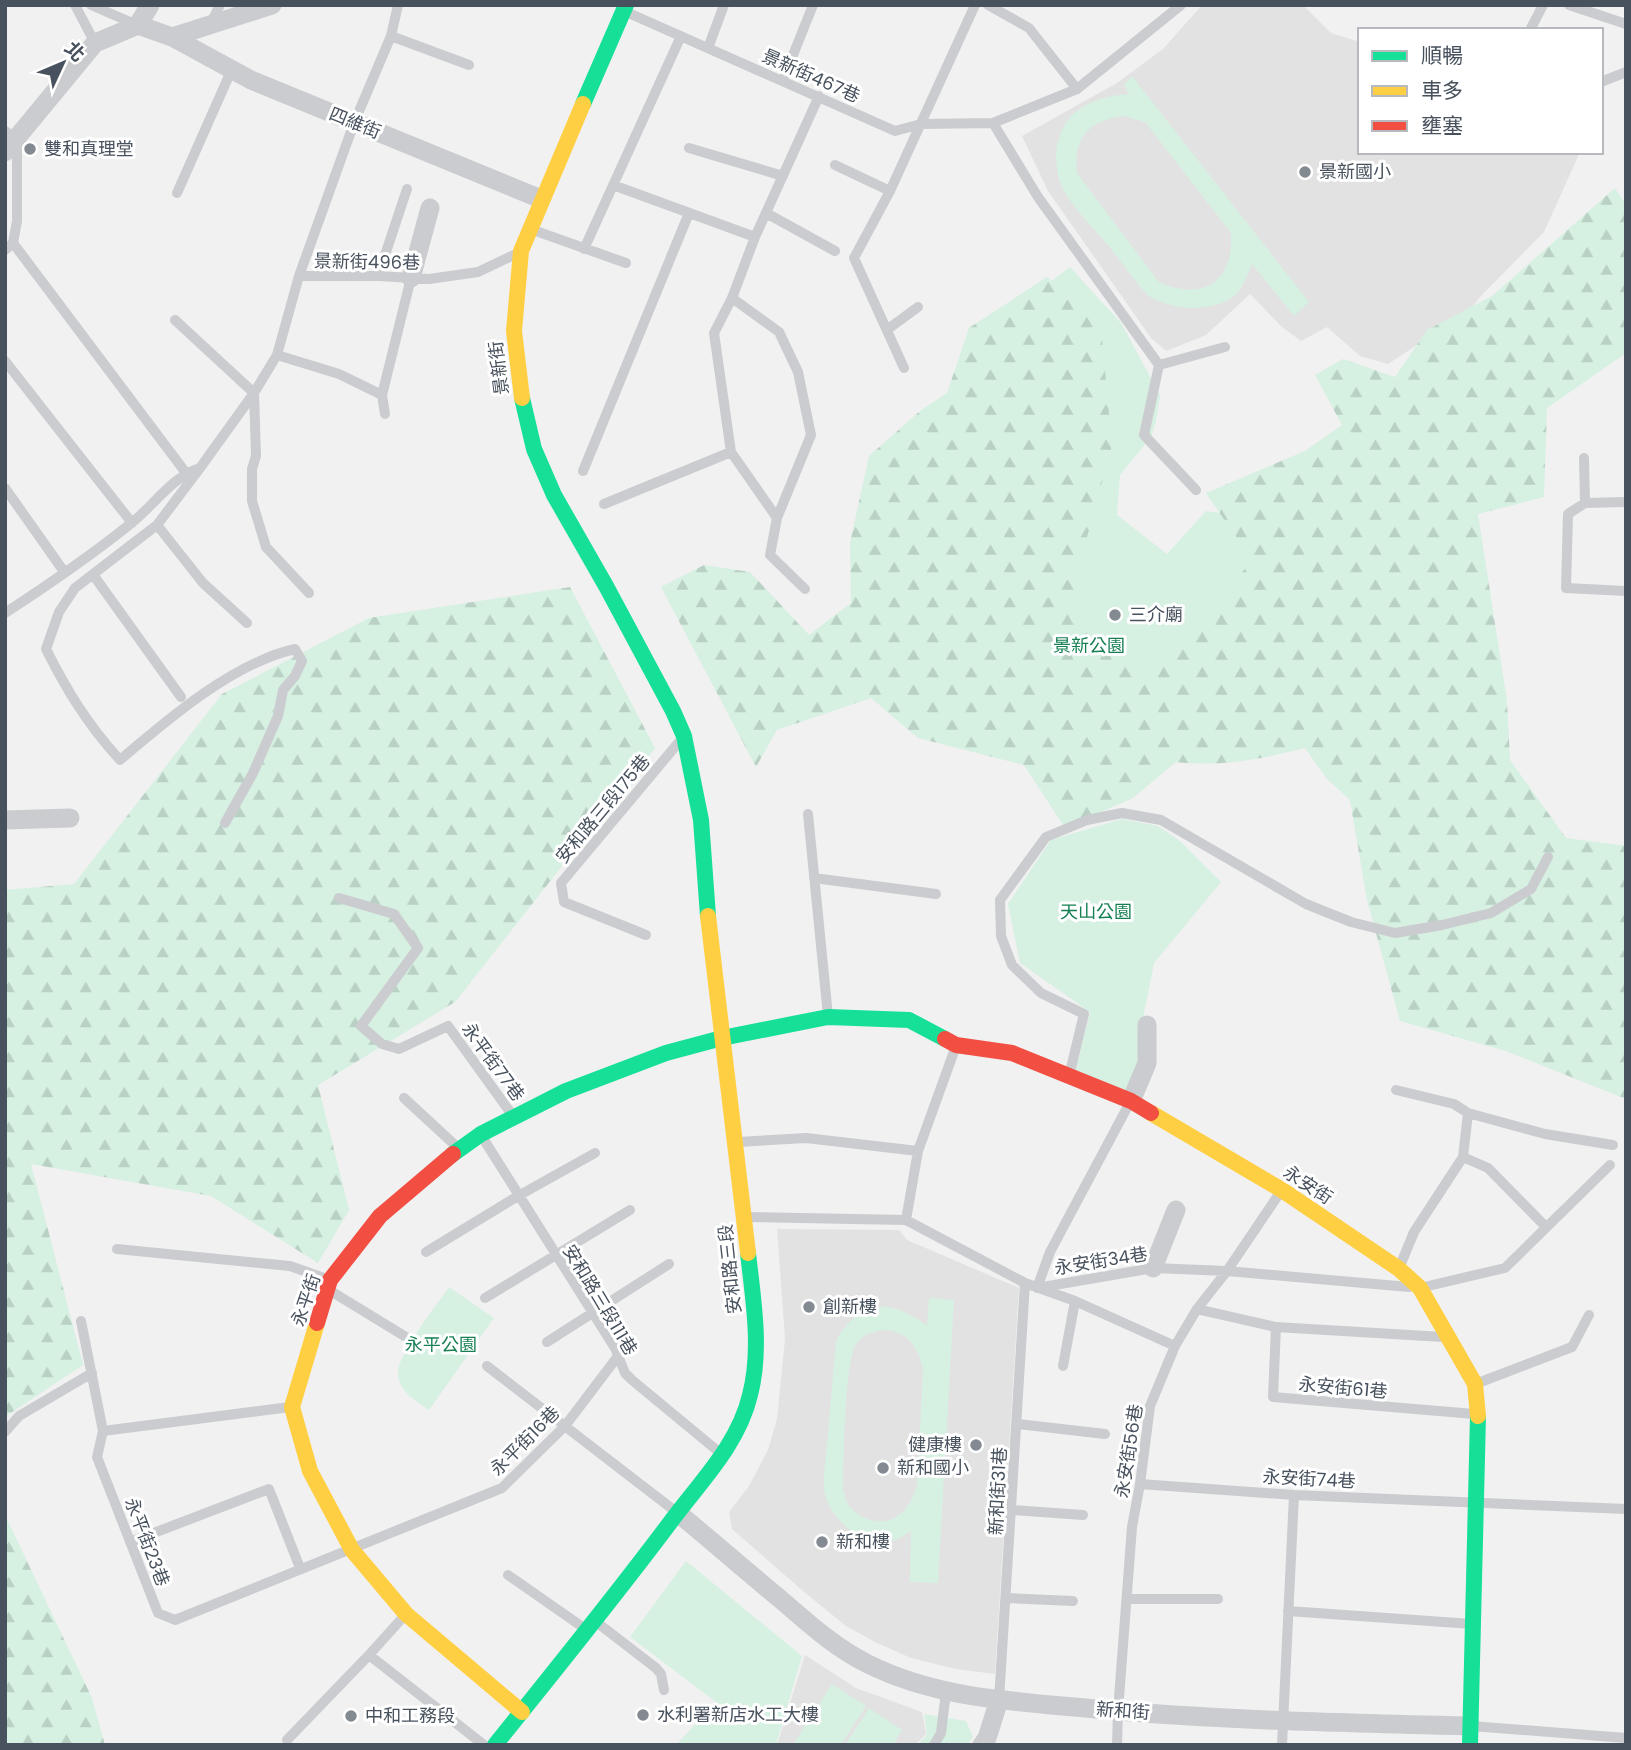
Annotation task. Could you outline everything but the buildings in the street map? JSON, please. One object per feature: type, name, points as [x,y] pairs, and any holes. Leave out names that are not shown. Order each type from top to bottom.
[{"type":"street","points":[[9,141],[94,43],[138,25],[150,5]]},
{"type":"street","points":[[172,37],[272,5]]},
{"type":"street","name":"景新街","points":[[625,8],[521,251],[514,331],[523,405],[534,449],[554,495],[673,711]]},
{"type":"street","name":"四維街","points":[[138,25],[172,37],[251,80],[541,199]]},
{"type":"street","points":[[411,278],[430,208]]},
{"type":"street","name":"安和路三段","points":[[495,1745],[591,1626],[735,1436],[754,1376],[754,1304],[710,936],[701,820],[684,736],[673,711]]},
{"type":"street","points":[[5,821],[70,818]]},
{"type":"street","name":"永安街","points":[[722,1038],[828,1017],[909,1020],[957,1045],[1012,1053],[1131,1101],[1282,1190],[1399,1269],[1420,1288],[1475,1384],[1478,1415],[1470,1735]]},
{"type":"street","points":[[1131,1101],[1147,1063],[1147,1025]]},
{"type":"street","name":"永平街","points":[[292,1406],[329,1285],[380,1216],[459,1149],[513,1116],[566,1091],[666,1053],[722,1038]]},
{"type":"street","points":[[1153,1268],[1176,1210]]},
{"type":"street","points":[[292,1406],[310,1471],[352,1550],[406,1614],[522,1712]]},
{"type":"street","name":"新和街","points":[[678,1513],[829,1640],[866,1664],[905,1680],[946,1692],[999,1700],[1118,1711],[1470,1735]]},
{"type":"street","points":[[985,1743],[999,1700]]},
{"type":"lane","points":[[75,5],[94,43]]},
{"type":"lane","points":[[91,5],[138,25]]},
{"type":"lane","points":[[210,25],[220,5]]},
{"type":"lane","points":[[299,276],[354,123],[391,36],[398,5]]},
{"type":"lane","points":[[708,48],[724,5]]},
{"type":"lane","points":[[783,80],[813,5]]},
{"type":"lane","points":[[904,368],[854,258],[890,191],[975,5]]},
{"type":"lane","points":[[988,5],[1029,28],[1077,89]]},
{"type":"lane","points":[[1531,28],[1543,5]]},
{"type":"lane","points":[[1569,5],[1626,24]]},
{"type":"lane","points":[[1175,7],[1077,89],[993,123],[1038,197],[1159,365],[1144,435],[1196,490]]},
{"type":"lane","name":"景新街467巷","points":[[625,8],[681,36],[895,131],[921,124],[993,123]]},
{"type":"lane","points":[[391,36],[470,65]]},
{"type":"lane","points":[[584,248],[681,36]]},
{"type":"lane","points":[[177,193],[232,69]]},
{"type":"lane","points":[[1603,81],[1626,72]]},
{"type":"lane","points":[[777,517],[731,452],[714,333],[732,298],[765,213],[819,96]]},
{"type":"lane","points":[[9,141],[17,220],[9,246],[186,472]]},
{"type":"lane","points":[[690,148],[783,176]]},
{"type":"lane","points":[[835,164],[890,191]]},
{"type":"lane","points":[[613,186],[755,237]]},
{"type":"lane","points":[[378,276],[407,189]]},
{"type":"lane","points":[[583,471],[690,213]]},
{"type":"lane","points":[[765,213],[835,251]]},
{"type":"lane","points":[[529,229],[626,263]]},
{"type":"lane","name":"景新街496巷","points":[[225,823],[253,773],[278,716],[283,690],[295,676],[302,661],[295,649],[272,654],[225,680],[171,717],[120,760],[94,732],[80,711],[46,649],[59,612],[75,588],[157,525],[254,393],[276,355],[299,276],[429,279],[478,272],[521,251]]},
{"type":"lane","points":[[385,414],[383,395],[411,278]]},
{"type":"lane","points":[[732,298],[779,332],[798,372],[811,435],[777,517],[770,555],[805,589]]},
{"type":"lane","points":[[887,329],[918,307]]},
{"type":"lane","points":[[175,320],[254,393],[256,456],[252,470],[252,501],[266,547],[309,593]]},
{"type":"lane","points":[[1159,365],[1225,347]]},
{"type":"lane","points":[[276,355],[339,374],[383,395]]},
{"type":"lane","points":[[5,361],[132,523]]},
{"type":"lane","points":[[604,504],[731,452]]},
{"type":"lane","points":[[1584,458],[1585,503]]},
{"type":"lane","points":[[5,613],[132,523],[186,472],[200,468]]},
{"type":"lane","points":[[5,488],[65,573]]},
{"type":"lane","points":[[1626,502],[1585,503],[1567,514],[1566,588],[1626,591]]},
{"type":"lane","points":[[157,525],[203,583],[247,624]]},
{"type":"lane","points":[[93,576],[181,697]]},
{"type":"lane","name":"安和路三段175巷","points":[[646,935],[564,902],[561,883],[684,736]]},
{"type":"lane","points":[[1069,1076],[1084,1014],[1041,993],[1012,965],[1001,936],[1000,900],[1046,837],[1087,820],[1122,813],[1161,820],[1306,904],[1351,922],[1395,933],[1491,913],[1531,889],[1548,856]]},
{"type":"lane","points":[[808,814],[828,1017]]},
{"type":"lane","points":[[814,878],[936,894]]},
{"type":"lane","name":"永平街77巷","points":[[339,898],[394,914],[418,948],[361,1026],[382,1044],[399,1049],[448,1026],[513,1116]]},
{"type":"lane","points":[[906,1220],[918,1151],[957,1045]]},
{"type":"lane","points":[[1396,1090],[1454,1104],[1468,1113],[1545,1134],[1613,1145]]},
{"type":"lane","points":[[404,1098],[459,1149]]},
{"type":"lane","name":"永安街34巷","points":[[1131,1101],[1050,1252],[1037,1288],[1153,1268],[1227,1271],[1420,1288],[1505,1268],[1610,1165]]},
{"type":"lane","points":[[1399,1269],[1414,1232],[1463,1157],[1468,1113]]},
{"type":"lane","name":"安和路三段111巷","points":[[481,1134],[618,1356],[625,1373],[722,1454]]},
{"type":"lane","points":[[735,1142],[806,1138],[918,1151]]},
{"type":"lane","points":[[426,1252],[595,1153]]},
{"type":"lane","points":[[1463,1157],[1488,1168],[1546,1227]]},
{"type":"lane","name":"永安街56巷","points":[[1117,1745],[1132,1527],[1150,1406],[1175,1346],[1197,1310],[1282,1190]]},
{"type":"lane","points":[[485,1298],[630,1210]]},
{"type":"lane","points":[[744,1217],[906,1220],[1025,1283],[1075,1301],[1175,1346]]},
{"type":"lane","points":[[117,1249],[290,1266],[329,1285],[406,1337]]},
{"type":"lane","points":[[547,1342],[669,1264]]},
{"type":"lane","name":"新和街31巷","points":[[999,1700],[1013,1510],[1025,1283]]},
{"type":"lane","points":[[1063,1366],[1075,1301]]},
{"type":"lane","points":[[1197,1310],[1276,1326],[1448,1337]]},
{"type":"lane","points":[[1475,1384],[1572,1347],[1589,1315]]},
{"type":"lane","name":"永平街23巷","points":[[81,1321],[103,1431],[97,1457],[158,1613],[175,1620],[300,1568],[352,1550]]},
{"type":"lane","name":"永安街61巷","points":[[1276,1326],[1273,1397],[1478,1415]]},
{"type":"lane","name":"永平街16巷","points":[[352,1550],[502,1488],[565,1426],[618,1356]]},
{"type":"lane","points":[[487,1366],[678,1513]]},
{"type":"lane","points":[[5,1432],[19,1416],[92,1373]]},
{"type":"lane","points":[[103,1431],[292,1406]]},
{"type":"lane","points":[[1018,1424],[1105,1434]]},
{"type":"lane","name":"永安街74巷","points":[[1140,1484],[1294,1495],[1626,1509]]},
{"type":"lane","points":[[130,1542],[269,1489],[300,1568]]},
{"type":"lane","points":[[1282,1745],[1294,1495]]},
{"type":"lane","points":[[1013,1510],[1083,1515]]},
{"type":"lane","points":[[508,1575],[656,1668],[661,1674],[664,1690]]},
{"type":"lane","points":[[1007,1598],[1073,1601]]},
{"type":"lane","points":[[1127,1599],[1218,1599]]},
{"type":"lane","points":[[1288,1612],[1473,1624]]},
{"type":"lane","points":[[287,1740],[406,1614]]},
{"type":"lane","points":[[369,1655],[484,1745]]},
{"type":"lane","points":[[934,1745],[941,1733],[946,1692]]},
{"type":"lane","name":"新和街","points":[[1470,1735],[1626,1738]]},
{"type":"shaded area","name":"景新國小","points":[[1202,5],[1303,5],[1331,33],[1358,41],[1358,154],[1579,154],[1544,232],[1480,297],[1447,341],[1429,337],[1388,364],[1360,356],[1327,327],[1301,341],[1282,327],[1250,294],[1206,335],[1166,351],[1151,338],[1048,191],[1022,136],[1117,83],[1163,49]]},
{"type":"shaded area","name":"新和國小","points":[[777,1229],[899,1230],[907,1240],[1019,1288],[995,1674],[956,1669],[911,1658],[846,1626],[732,1529],[729,1512],[749,1486],[768,1450],[777,1419],[785,1339]]},
{"type":"shaded area","points":[[805,1655],[856,1688],[922,1712],[926,1734],[915,1745],[777,1745]]},
{"type":"green space","points":[[1132,76],[1309,302],[1294,316],[1252,264],[1238,292],[1221,303],[1191,308],[1170,305],[1152,298],[1074,206],[1059,178],[1056,155],[1058,140],[1070,118],[1079,110],[1102,99],[1129,94],[1124,85]],"holes":[[[1123,116],[1145,122],[1231,233],[1231,250],[1227,264],[1213,283],[1202,288],[1189,290],[1159,282],[1077,173],[1076,160],[1081,140],[1092,127],[1111,118]]]},
{"type":"green space","points":[[1615,188],[1626,205],[1626,353],[1547,408],[1544,497],[1478,514],[1507,701],[1510,760],[1566,838],[1626,846],[1626,1099],[1506,1051],[1400,1021],[1367,900],[1350,800],[1327,779],[1305,748],[1241,761],[1176,762],[1133,798],[1065,828],[1024,765],[918,738],[871,698],[777,730],[756,767],[661,587],[704,565],[750,572],[809,635],[851,603],[850,543],[869,456],[920,411],[947,393],[969,328],[1047,277],[1100,316],[1112,446],[1078,570],[1072,619],[1117,662],[1154,660],[1229,588],[1252,560],[1206,493],[1305,451],[1342,425],[1315,375],[1343,359],[1395,377],[1427,330],[1492,296]]},
{"type":"green space","name":"景新公園","points":[[1070,267],[1121,323],[1160,395],[1151,437],[1120,475],[1117,515],[1167,554],[1206,511],[1233,515],[1257,534],[1311,726],[1167,739],[958,502],[985,330]]},
{"type":"green space","points":[[570,587],[655,748],[455,1002],[318,1085],[349,1210],[318,1263],[211,1196],[31,1164],[83,1365],[5,1417],[5,890],[74,884],[222,694],[369,618]]},
{"type":"green space","name":"天山公園","points":[[1122,819],[1158,826],[1180,841],[1221,882],[1154,963],[1142,1023],[1146,1053],[1126,1094],[1075,1072],[1090,1012],[1020,963],[1008,904],[1051,840]]},
{"type":"green space","name":"永平公園","points":[[449,1287],[494,1318],[429,1410],[404,1390],[398,1373],[411,1342]]},
{"type":"green space","points":[[929,1298],[954,1300],[938,1583],[910,1582],[911,1531],[885,1543],[872,1542],[857,1535],[847,1528],[828,1504],[824,1485],[836,1341],[841,1333],[860,1314],[886,1307],[900,1310],[927,1325]],"holes":[[[892,1331],[911,1342],[919,1355],[923,1370],[917,1485],[906,1509],[894,1519],[878,1521],[853,1510],[843,1490],[847,1392],[856,1344],[872,1332]]]},
{"type":"green space","points":[[5,1515],[92,1698],[105,1745],[5,1745]]},
{"type":"green space","points":[[686,1561],[802,1656],[776,1745],[676,1745],[716,1702],[630,1637]]},
{"type":"green space","points":[[832,1684],[866,1706],[841,1745],[793,1745]]},
{"type":"green space","points":[[869,1708],[902,1730],[893,1745],[845,1745]]},
{"type":"green space","points":[[924,1714],[966,1721],[973,1737],[967,1745],[917,1745],[927,1735]]},
{"type":"traffic: fast","points":[[583,104],[626,5]]},
{"type":"traffic: fast","points":[[522,398],[534,449],[554,495],[606,586],[684,736],[701,820],[708,916]]},
{"type":"traffic: fast","points":[[453,1154],[481,1134],[566,1091],[666,1053],[722,1038],[828,1017],[909,1020],[945,1039]]},
{"type":"traffic: fast","points":[[495,1745],[709,1473],[738,1428],[754,1378],[756,1342],[748,1253]]},
{"type":"traffic: fast","points":[[1470,1745],[1478,1416]]},
{"type":"traffic: slow","points":[[522,398],[514,331],[521,251],[583,104]]},
{"type":"traffic: slow","points":[[708,916],[748,1253]]},
{"type":"traffic: slow","points":[[1151,1113],[1282,1190],[1399,1269],[1420,1288],[1475,1384],[1478,1416]]},
{"type":"traffic: slow","points":[[317,1323],[292,1407],[310,1471],[352,1550],[406,1614],[522,1712]]},
{"type":"traffic: jam","points":[[945,1039],[956,1045],[1012,1053],[1131,1101],[1151,1113]]},
{"type":"traffic: jam","points":[[317,1323],[330,1280],[380,1216],[453,1154]]},
{"type":"place","name":"雙和真理堂","points":[[30,149]]},
{"type":"place","name":"景新國小","points":[[1305,172]]},
{"type":"place","name":"三介廟","points":[[1115,615]]},
{"type":"place","name":"創新樓","points":[[809,1307]]},
{"type":"place","name":"健康樓","points":[[976,1445]]},
{"type":"place","name":"新和國小","points":[[883,1468]]},
{"type":"place","name":"新和樓","points":[[822,1542]]},
{"type":"place","name":"水利署新店水工大樓","points":[[643,1715]]},
{"type":"place","name":"中和工務段","points":[[351,1716]]}]
